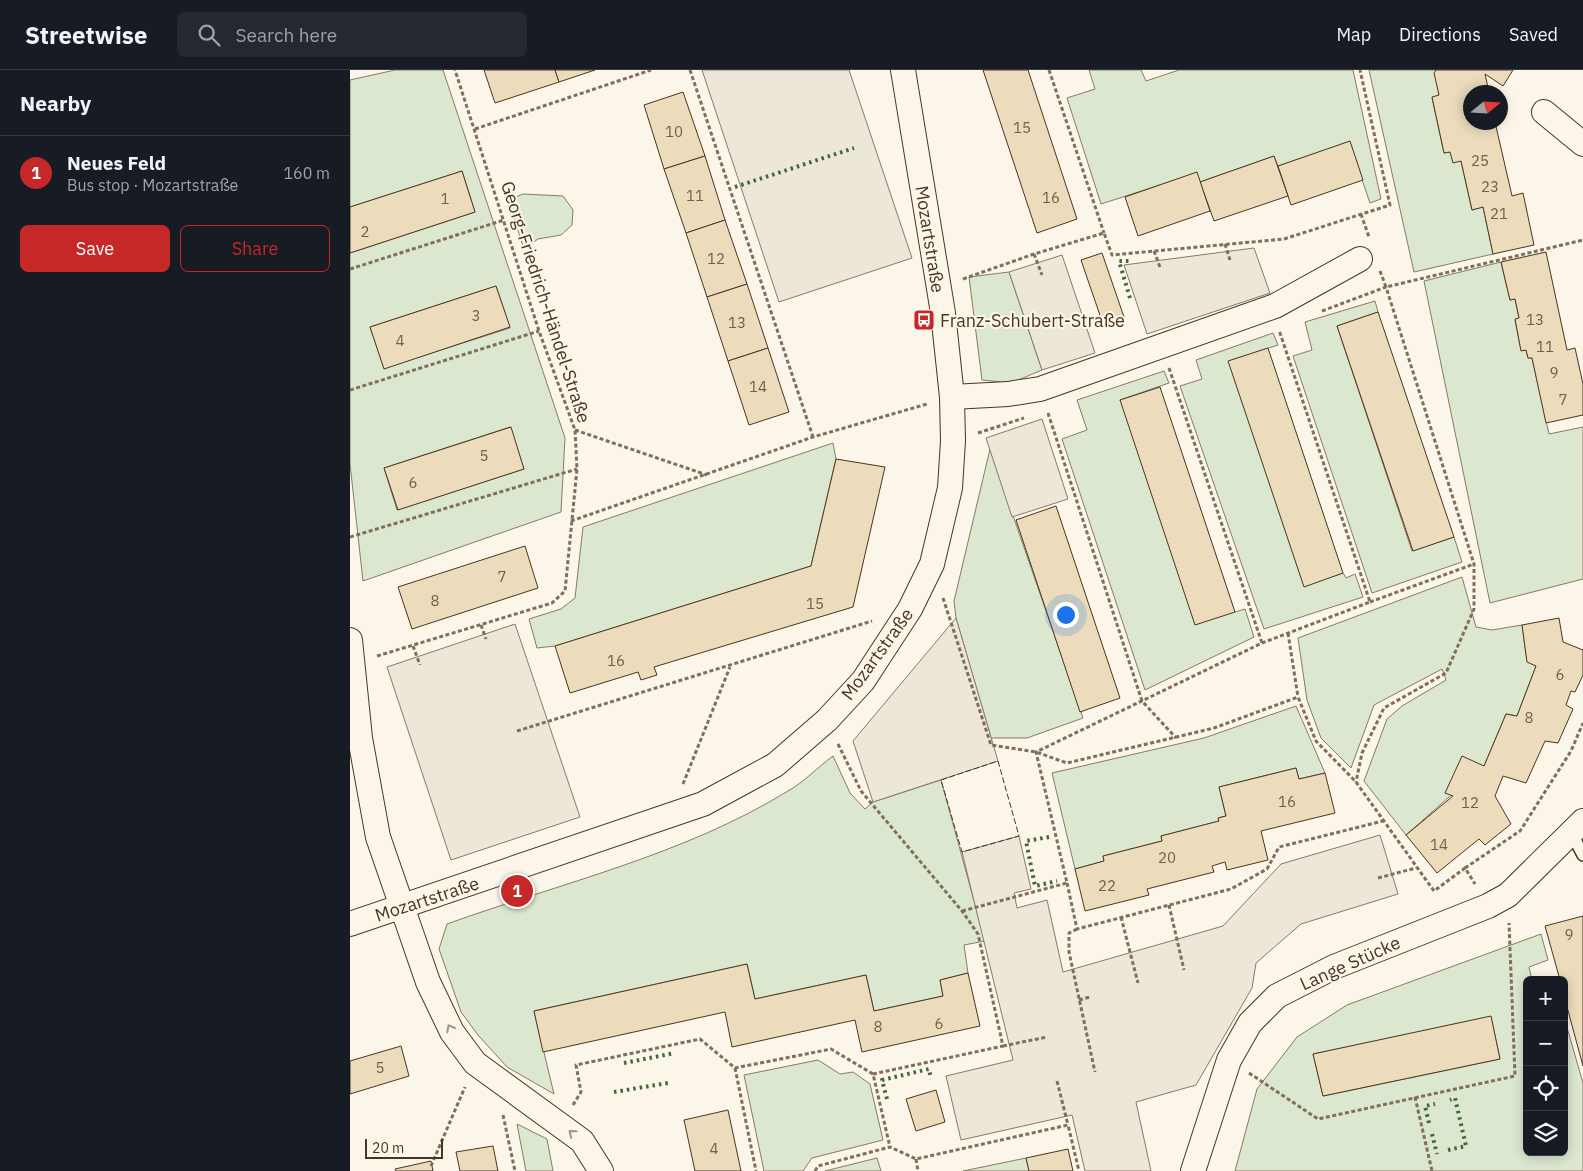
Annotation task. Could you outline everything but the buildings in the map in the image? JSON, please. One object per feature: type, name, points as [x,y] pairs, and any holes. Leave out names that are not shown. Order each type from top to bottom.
[{"type":"street","name":"Mozartstraße","points":[[350,924],[403,908],[703,804],[774,765],[827,720],[863,681],[910,609],[932,564],[950,488],[953,441],[952,397],[943,313],[903,70]]},
{"type":"street","points":[[1544,112],[1583,144]]},
{"type":"street","points":[[952,397],[1008,394],[1040,389],[1275,306],[1360,259]]},
{"type":"street","points":[[350,640],[360,738],[370,803],[378,837],[428,982],[452,1032],[475,1063],[495,1080],[562,1125],[582,1141],[601,1171]]},
{"type":"street","name":"Lange Stücke","points":[[1193,1171],[1229,1060],[1250,1024],[1277,996],[1334,967],[1498,900],[1577,827]]},
{"type":"lane","points":[[1577,827],[1583,855]]},
{"type":"path","name":"Georg-Friedrich-Händel-Straße","points":[[352,663],[414,646],[552,603],[565,591],[577,469],[575,430],[539,331],[455,70]]},
{"type":"path","points":[[475,129],[651,70]]},
{"type":"path","points":[[690,70],[813,437]]},
{"type":"path","points":[[1049,70],[1112,255],[1284,239],[1390,204],[1360,70]]},
{"type":"path","points":[[350,269],[504,220]]},
{"type":"path","points":[[935,270],[960,281],[1034,254],[1104,233]]},
{"type":"path","points":[[1314,314],[1386,287],[1583,240]]},
{"type":"path","points":[[1224,244],[1230,260]]},
{"type":"path","points":[[1154,251],[1160,267]]},
{"type":"path","points":[[1034,254],[1042,275]]},
{"type":"path","points":[[1356,782],[1362,753],[1384,708],[1446,673],[1474,609],[1474,564],[1386,287]]},
{"type":"path","points":[[1278,327],[1370,602]]},
{"type":"path","points":[[350,390],[539,331]]},
{"type":"path","points":[[1167,363],[1262,643]]},
{"type":"path","points":[[571,521],[813,437],[952,397]]},
{"type":"path","points":[[1040,412],[1047,409],[1142,701],[1176,738]]},
{"type":"path","points":[[953,441],[1032,415]]},
{"type":"path","points":[[575,430],[707,475]]},
{"type":"path","points":[[350,537],[577,469]]},
{"type":"path","points":[[932,564],[991,745],[1036,752],[1067,763],[1214,728],[1298,697]]},
{"type":"path","points":[[1036,752],[1262,643],[1474,564]]},
{"type":"path","points":[[517,731],[730,667],[910,609]]},
{"type":"path","points":[[481,625],[486,639]]},
{"type":"path","points":[[1288,633],[1298,697],[1316,741],[1356,782],[1416,868],[1434,890],[1520,831],[1571,751],[1583,722]]},
{"type":"path","points":[[414,646],[420,665]]},
{"type":"path","points":[[670,816],[730,667]]},
{"type":"path","points":[[827,720],[861,791],[962,911],[978,934],[1004,1046]]},
{"type":"path","points":[[1036,752],[1077,928]]},
{"type":"path","points":[[1095,1072],[1068,943],[1069,933],[1077,928],[1231,889],[1267,869],[1279,847],[1383,821]]},
{"type":"path","points":[[1378,878],[1416,868]]},
{"type":"path","points":[[1229,1060],[1318,1119],[1515,1076],[1498,900],[1465,868]]},
{"type":"path","points":[[962,911],[1067,883]]},
{"type":"path","points":[[1169,905],[1184,970]]},
{"type":"path","points":[[1121,917],[1138,983]]},
{"type":"path","points":[[1079,1000],[1090,997]]},
{"type":"path","points":[[735,1068],[831,1049],[873,1074],[1047,1037]]},
{"type":"path","points":[[562,1125],[581,1092],[576,1065],[700,1039],[735,1068],[756,1171]]},
{"type":"path","points":[[431,1166],[475,1063]]},
{"type":"path","points":[[873,1074],[890,1147]]},
{"type":"path","points":[[495,1080],[515,1171]]},
{"type":"path","points":[[1057,1081],[1079,1171]]},
{"type":"path","points":[[1415,1097],[1432,1171]]},
{"type":"path","points":[[815,1171],[818,1166],[890,1147],[916,1159],[1068,1125]]},
{"type":"path","points":[[916,1159],[918,1171]]},
{"type":"green space","points":[[395,70],[443,70],[565,438],[561,512],[363,581],[350,464],[350,253],[475,212],[462,171],[350,207],[350,80]],"holes":[[[496,286],[510,328],[384,368],[370,327]],[[510,427],[524,469],[397,510],[384,468]]]},
{"type":"green space","points":[[1089,70],[1141,70],[1146,81],[1179,70],[1353,70],[1381,199],[1370,203],[1349,142],[1278,166],[1274,156],[1200,182],[1197,173],[1101,204],[1067,98],[1095,89]]},
{"type":"green space","points":[[1369,70],[1436,70],[1439,95],[1432,98],[1444,153],[1450,152],[1461,161],[1472,210],[1483,207],[1493,254],[1414,272]]},
{"type":"green space","points":[[523,194],[563,196],[573,210],[572,225],[561,235],[538,239],[524,249],[508,200]]},
{"type":"green space","points":[[1501,262],[1510,300],[1515,299],[1519,318],[1515,320],[1521,350],[1526,350],[1528,358],[1532,358],[1549,434],[1583,427],[1583,579],[1490,603],[1424,281]]},
{"type":"green space","points":[[1009,272],[1042,370],[1011,383],[982,380],[969,277]]},
{"type":"green space","points":[[1375,301],[1378,312],[1337,326],[1412,551],[1454,537],[1462,562],[1372,593],[1293,356],[1312,350],[1305,322]]},
{"type":"green space","points":[[1273,333],[1278,345],[1229,361],[1304,586],[1343,573],[1346,578],[1355,574],[1363,597],[1264,629],[1180,386],[1202,379],[1196,360]]},
{"type":"green space","points":[[1164,371],[1169,383],[1120,400],[1235,612],[1245,609],[1254,637],[1145,690],[1062,439],[1087,430],[1077,400]]},
{"type":"green space","points":[[833,443],[836,459],[811,566],[555,646],[537,648],[529,619],[561,609],[575,598],[583,527]]},
{"type":"green space","points":[[990,449],[1083,718],[1027,738],[991,738],[956,618],[954,601]]},
{"type":"green space","points":[[1462,577],[1476,627],[1492,630],[1522,625],[1527,661],[1536,666],[1517,716],[1506,714],[1484,766],[1406,835],[1364,781],[1387,719],[1402,706],[1446,680],[1442,669],[1374,705],[1351,768],[1321,738],[1307,700],[1298,638]]},
{"type":"green space","points":[[1296,706],[1325,773],[1299,779],[1296,768],[1219,787],[1226,816],[1218,818],[1219,821],[1161,836],[1162,841],[1103,856],[1104,861],[1075,869],[1052,773],[1204,738]]},
{"type":"green space","points":[[833,756],[850,793],[865,809],[873,802],[941,780],[985,941],[964,945],[968,973],[940,980],[943,996],[874,1011],[866,975],[755,999],[747,964],[534,1011],[554,1094],[507,1067],[478,1035],[461,1012],[439,949],[447,924],[621,866],[707,833],[788,791]]},
{"type":"green space","points":[[1541,934],[1548,960],[1529,967],[1531,976],[1523,976],[1523,1156],[1568,1156],[1568,1031],[1583,1083],[1583,1171],[1235,1171],[1257,1089],[1297,1037],[1347,1005]],"holes":[[[1491,1017],[1500,1059],[1323,1096],[1313,1054]]]},
{"type":"green space","points":[[818,1060],[840,1074],[853,1072],[870,1084],[883,1140],[812,1158],[803,1171],[764,1171],[744,1075]]},
{"type":"green space","points":[[517,1124],[547,1139],[553,1171],[526,1171]]},
{"type":"green space","points":[[877,1158],[881,1171],[825,1171]]},
{"type":"green space","points":[[1026,1158],[1029,1171],[963,1171]]},
{"type":"shaded area","points":[[702,70],[849,70],[912,258],[779,302]]},
{"type":"shaded area","points":[[1254,248],[1270,293],[1147,334],[1124,265]]},
{"type":"shaded area","points":[[1062,255],[1095,353],[1042,370],[1009,272]]},
{"type":"shaded area","points":[[1042,419],[1068,499],[1012,517],[986,438]]},
{"type":"shaded area","points":[[956,618],[998,761],[873,802],[853,741]]},
{"type":"shaded area","points":[[515,624],[580,817],[451,860],[387,667]]},
{"type":"shaded area","points":[[1380,835],[1398,894],[1301,924],[1256,963],[1252,988],[1196,1085],[1136,1102],[1151,1171],[1085,1171],[1072,1115],[961,1140],[946,1076],[1013,1060],[962,852],[1019,836],[1031,889],[1014,893],[1017,908],[1047,900],[1063,972],[1223,926],[1281,864]]},
{"type":"hedge","points":[[735,187],[854,148]]},
{"type":"hedge","points":[[1130,298],[1119,261],[1131,261]]},
{"type":"hedge","points":[[1049,837],[1026,841],[1035,886],[1057,881]]},
{"type":"hedge","points":[[624,1063],[675,1053]]},
{"type":"hedge","points":[[887,1099],[882,1080],[929,1069],[931,1079]]},
{"type":"hedge","points":[[614,1092],[668,1083]]},
{"type":"hedge","points":[[1448,1150],[1466,1146],[1455,1098],[1450,1100]]},
{"type":"hedge","points":[[1429,1123],[1425,1106],[1435,1104]]},
{"type":"hedge","points":[[1432,1134],[1437,1154]]},
{"type":"fence","points":[[998,761],[1019,836],[962,852],[941,780],[998,761]]},
{"type":"place","name":"Franz-Schubert-Straße","points":[[924,320]]},
{"type":"place","name":"Neues Feld","points":[[517,891]]}]
